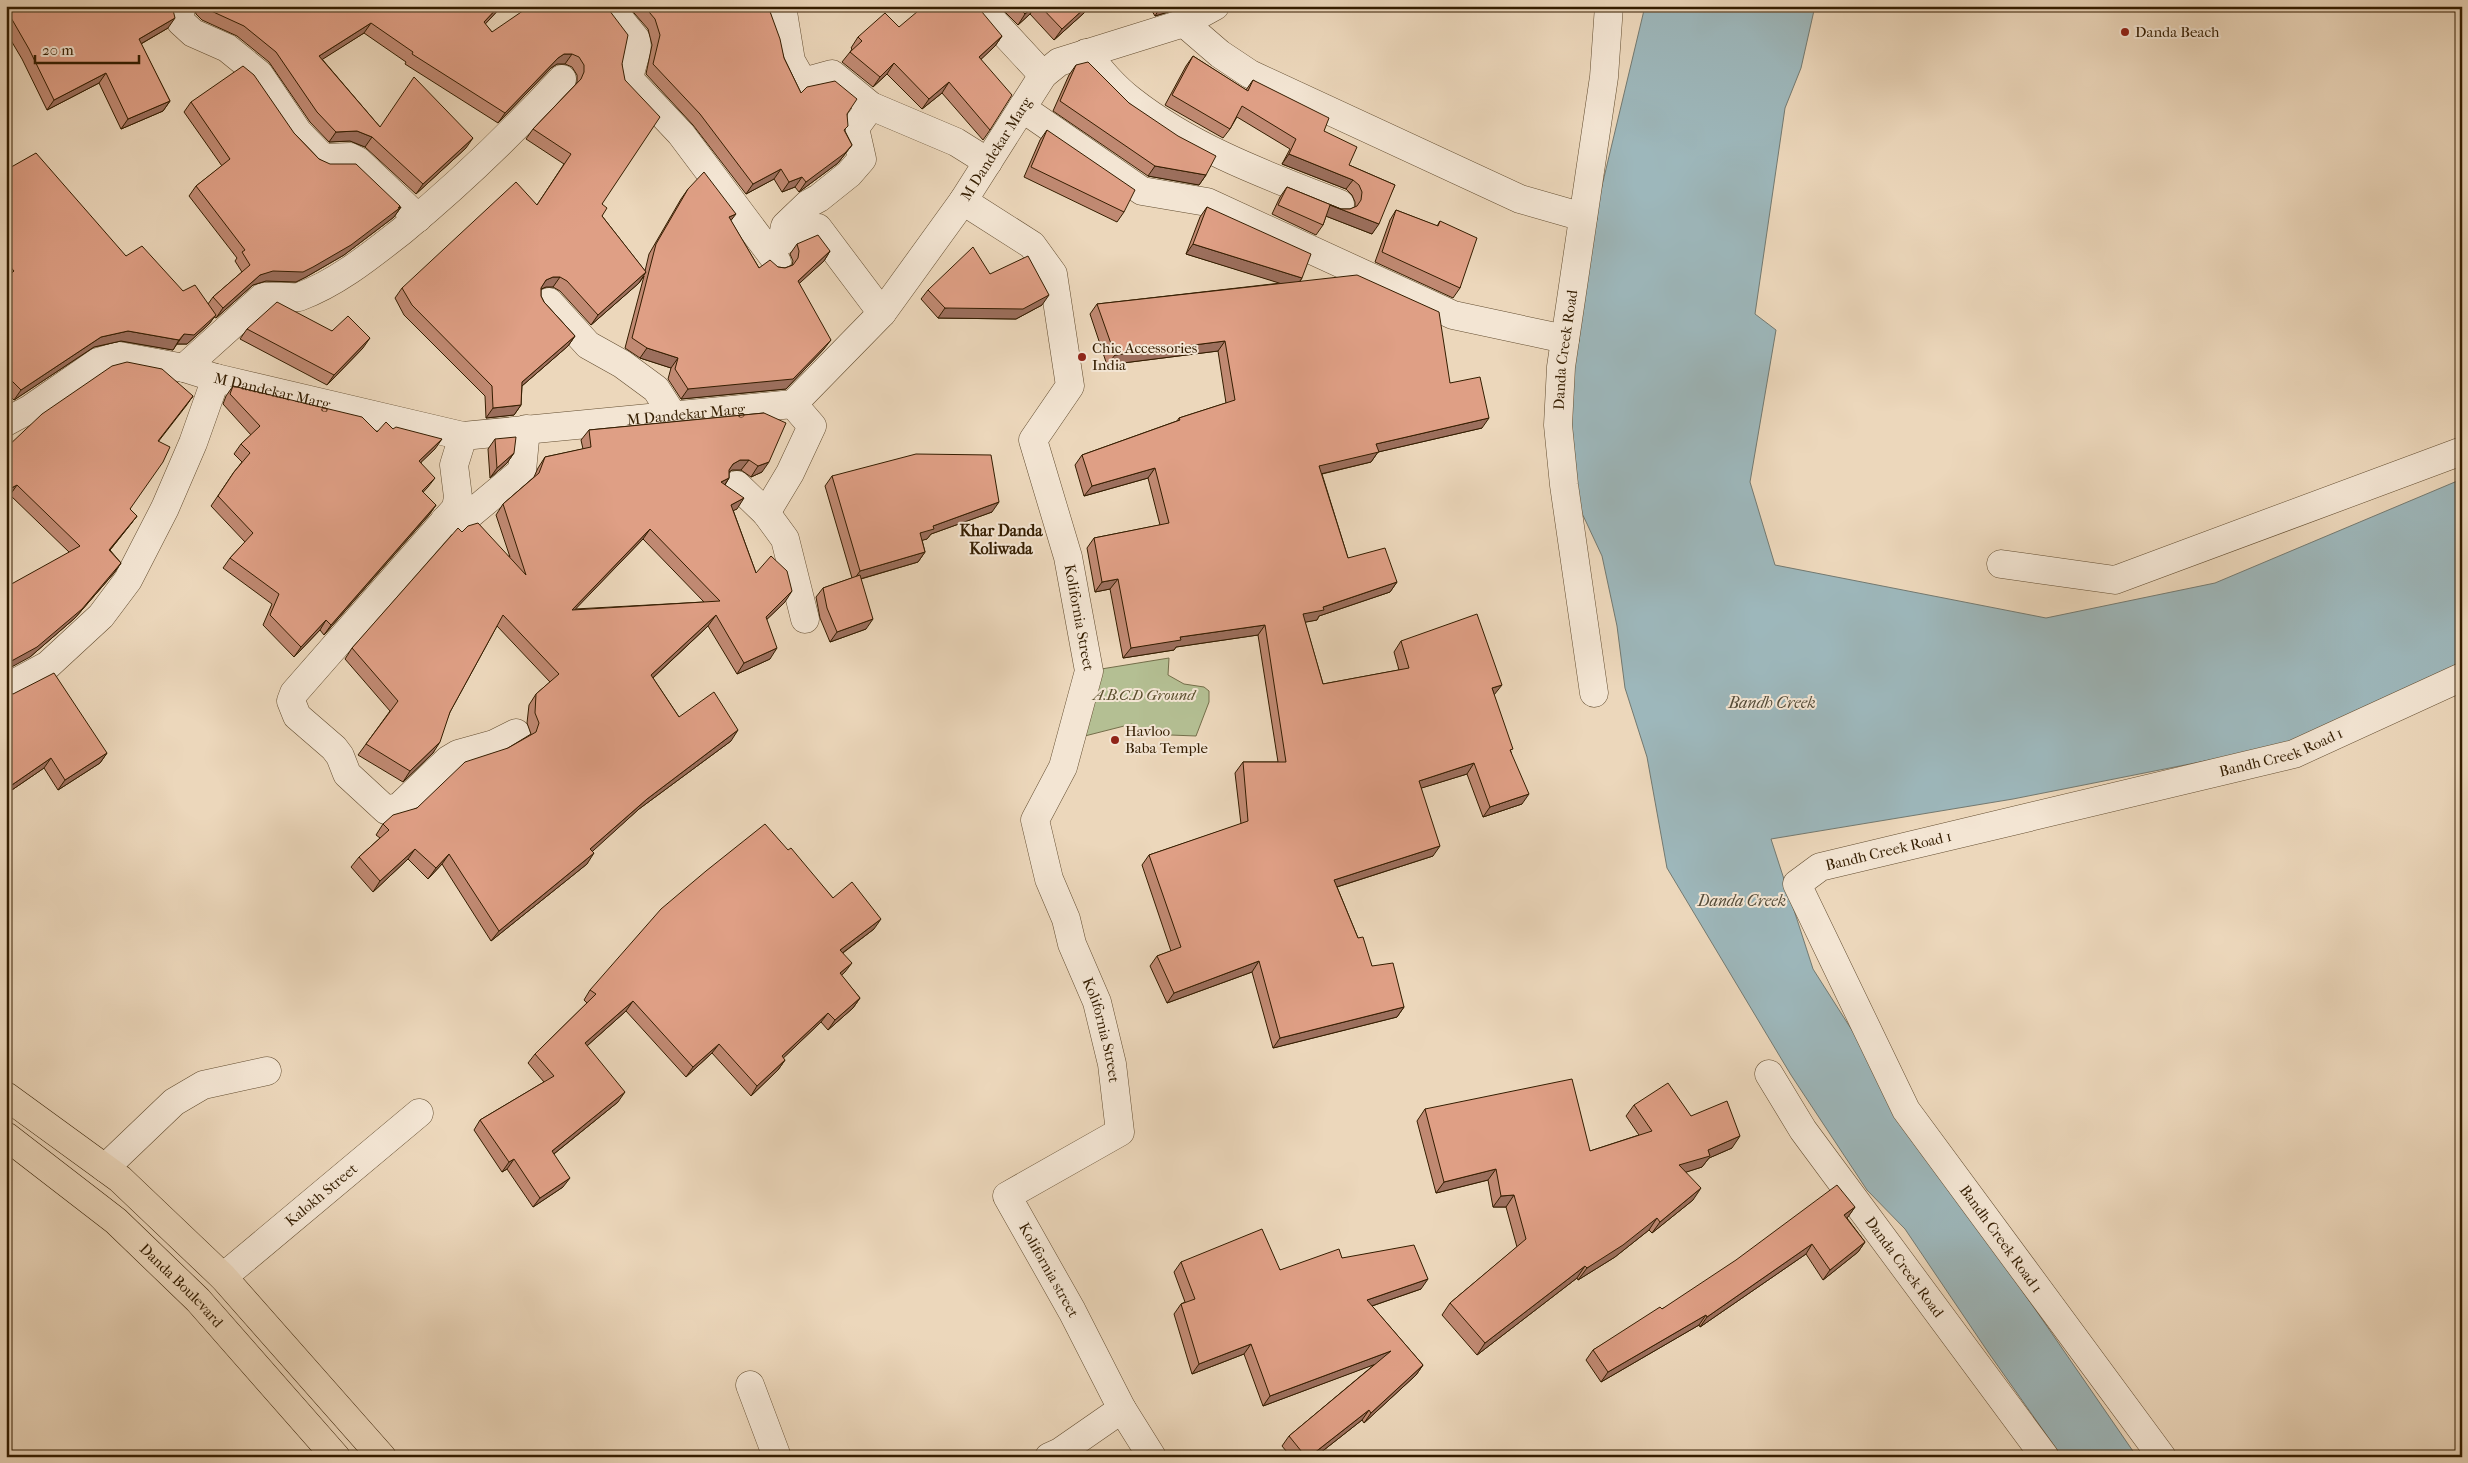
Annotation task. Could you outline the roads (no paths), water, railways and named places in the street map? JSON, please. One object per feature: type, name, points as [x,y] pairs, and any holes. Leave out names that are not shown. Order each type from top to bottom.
[{"type":"main road","points":[[6,1096],[120,1179],[223,1276],[382,1457]]},
{"type":"main road","points":[[9,1138],[29,1114]]},
{"type":"main road","name":"Danda Boulevard","points":[[9,1138],[116,1221],[198,1300],[336,1457]]},
{"type":"main road","points":[[198,1300],[223,1276]]},
{"type":"main road","points":[[286,1400],[311,1377]]},
{"type":"street","points":[[180,6],[181,22],[193,33],[227,48],[259,74],[298,132],[323,158],[350,157],[358,161],[418,218]]},
{"type":"street","points":[[609,6],[636,39],[638,46],[629,70],[630,80],[681,134],[775,250]]},
{"type":"street","points":[[782,6],[791,61],[803,82],[832,74],[871,106],[956,142],[988,162]]},
{"type":"street","points":[[979,6],[1043,75]]},
{"type":"street","name":"M Dandekar Marg","points":[[6,422],[30,409],[98,362],[119,356],[184,368],[216,378],[463,436],[672,414],[794,404],[882,312],[963,201],[1043,75],[1059,62],[1184,24],[1215,6]]},
{"type":"street","name":"Danda Creek Road","points":[[1594,693],[1564,485],[1558,425],[1561,367],[1604,77],[1609,6]]},
{"type":"street","points":[[1184,24],[1220,54],[1250,74],[1520,198],[1583,217]]},
{"type":"street","points":[[1086,54],[1110,81],[1131,100],[1166,125],[1250,169],[1340,204]]},
{"type":"street","points":[[184,368],[263,297],[275,295],[287,298],[299,297],[363,262],[418,218],[510,136],[562,78]]},
{"type":"street","points":[[775,250],[785,226],[808,204],[819,198],[850,174],[862,159],[855,128],[871,106]]},
{"type":"street","points":[[1022,108],[1142,191],[1207,202],[1453,315],[1565,339]]},
{"type":"street","name":"Kolifornia Street","points":[[963,201],[1032,245],[1053,274],[1070,386],[1033,440],[1068,557],[1089,671],[1063,767],[1035,820],[1049,879],[1066,919],[1072,944],[1097,1002],[1112,1064],[1120,1132]]},
{"type":"street","points":[[775,250],[808,229],[818,228],[882,312]]},
{"type":"street","points":[[549,302],[588,345],[622,364],[656,389],[672,414]]},
{"type":"street","points":[[6,688],[48,666],[101,616],[128,580],[165,508],[190,451],[216,378]]},
{"type":"street","points":[[766,513],[790,473],[812,426],[794,404]]},
{"type":"street","points":[[446,520],[462,521],[522,471],[526,429]]},
{"type":"street","points":[[463,436],[454,465],[458,502],[446,520],[294,693],[291,701],[297,716],[334,748],[340,756],[347,774],[386,810],[399,807],[448,760],[458,754],[494,744],[516,733]]},
{"type":"street","points":[[2001,564],[2115,580],[2462,451]]},
{"type":"street","points":[[737,485],[766,513],[785,538],[805,619]]},
{"type":"street","name":"Bandh Creek Road 1","points":[[2162,1457],[1906,1110],[1798,884],[1820,867],[2294,754],[2462,677]]},
{"type":"street","points":[[105,1168],[174,1102],[203,1085],[267,1071]]},
{"type":"street","name":"Danda Creek Road","points":[[1768,1074],[1802,1130],[2045,1457]]},
{"type":"street","name":"Kalokh Street","points":[[223,1276],[418,1113]]},
{"type":"street","name":"Kolifornia street","points":[[1120,1132],[1007,1196],[1072,1311],[1122,1409],[1152,1457]]},
{"type":"street","points":[[750,1385],[777,1457]]},
{"type":"street","points":[[1048,1457],[1060,1452],[1122,1409]]},
{"type":"water","name":"Bandh Creek","points":[[1645,6],[1815,6],[1801,68],[1785,108],[1755,314],[1776,330],[1750,482],[1775,565],[2046,618],[2215,583],[2462,479],[2462,664],[2301,742],[2013,799],[1771,839],[1813,969],[1962,1203],[2137,1457],[2062,1457],[1905,1229],[1867,1190],[1791,1075],[1667,868],[1647,757],[1625,688],[1617,626],[1602,556],[1574,496],[1570,383],[1579,282]]},
{"type":"place","name":"Danda Beach","points":[[2125,32]]},
{"type":"place","name":"Chic Accessories India","points":[[1082,357]]},
{"type":"place","name":"Havloo Baba Temple","points":[[1115,740]]},
{"type":"district","name":"Khar Danda Koliwada","points":[[1001,539]]},
{"type":"park label","name":"A.B.C.D Ground","points":[[1144,695]]},
{"type":"water label","name":"Danda Creek","points":[[1742,900]]}]
